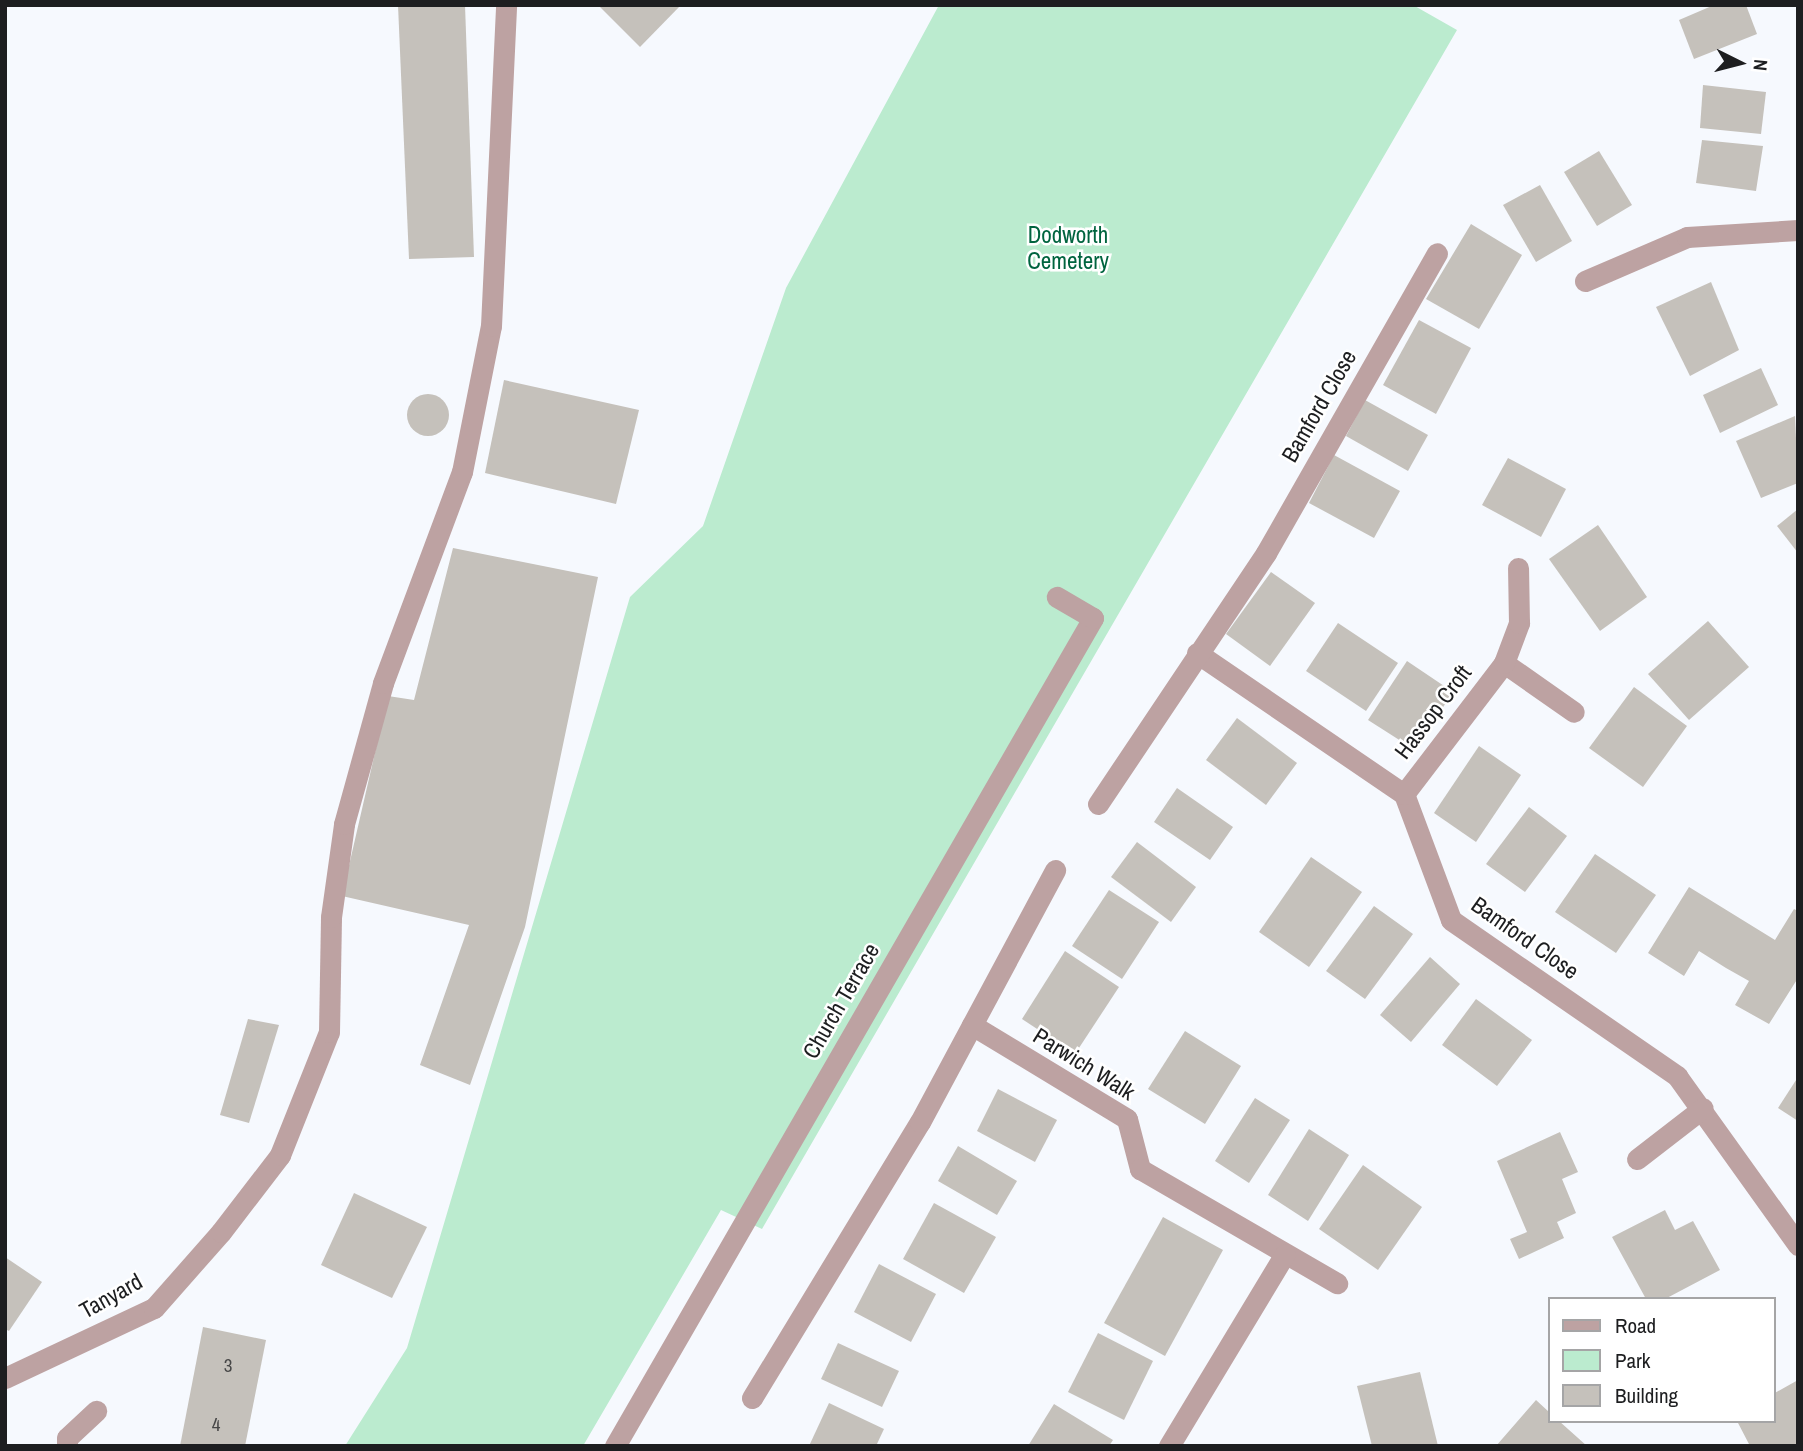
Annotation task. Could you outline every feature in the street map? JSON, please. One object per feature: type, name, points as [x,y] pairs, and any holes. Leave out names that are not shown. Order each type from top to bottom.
[{"type":"street","name":"Tanyard","points":[[5,1378],[154,1307],[220,1232],[279,1155],[329,1032],[331,917],[344,824],[383,683],[462,472],[491,326],[506,5]]},
{"type":"street","points":[[1585,281],[1687,237],[1798,230]]},
{"type":"street","name":"Bamford Close","points":[[1098,804],[1266,553],[1437,253]]},
{"type":"street","name":"Hassop Croft","points":[[1404,794],[1504,663],[1519,623],[1518,568]]},
{"type":"street","name":"Church Terrace","points":[[615,1446],[1093,618],[1057,597]]},
{"type":"street","points":[[1197,653],[1404,794]]},
{"type":"street","points":[[1504,663],[1574,712]]},
{"type":"street","name":"Bamford Close","points":[[1404,794],[1451,920],[1678,1076],[1798,1245]]},
{"type":"street","points":[[752,1398],[920,1122],[1055,870]]},
{"type":"street","name":"Parwich Walk","points":[[972,1026],[1127,1119],[1140,1169],[1337,1283]]},
{"type":"street","points":[[1637,1159],[1703,1108]]},
{"type":"street","points":[[1169,1446],[1284,1254]]},
{"type":"street","points":[[67,1446],[68,1438],[96,1410]]},
{"type":"green space","name":"Dodworth Cemetery","points":[[939,5],[1413,5],[1457,30],[762,1229],[721,1210],[583,1446],[345,1446],[407,1348],[630,597],[703,526],[786,288]]},
{"type":"building","points":[[398,5],[465,5],[474,257],[409,259]]},
{"type":"building","points":[[598,5],[681,5],[640,47]]},
{"type":"building","points":[[1714,5],[1746,5],[1757,34],[1694,59],[1679,20]]},
{"type":"building","points":[[1703,85],[1766,92],[1761,134],[1700,128]]},
{"type":"building","points":[[1702,140],[1763,146],[1756,191],[1696,183]]},
{"type":"building","points":[[1599,151],[1632,205],[1597,226],[1564,172]]},
{"type":"building","points":[[1540,185],[1572,241],[1536,262],[1503,205]]},
{"type":"building","points":[[1471,224],[1522,255],[1479,329],[1426,299]]},
{"type":"building","points":[[1711,282],[1739,350],[1690,376],[1656,307]]},
{"type":"building","points":[[1419,320],[1471,348],[1436,414],[1383,385]]},
{"type":"building","points":[[1761,368],[1778,405],[1720,433],[1703,395]]},
{"type":"building","points":[[504,380],[639,410],[616,504],[485,473]]},
{"type":"building","points":[[428,394],[443,400],[449,415],[443,430],[428,436],[413,430],[407,415],[413,400]]},
{"type":"building","points":[[1365,400],[1428,435],[1408,471],[1346,436]]},
{"type":"building","points":[[1795,416],[1798,483],[1761,498],[1736,441]]},
{"type":"building","points":[[1334,455],[1400,491],[1374,538],[1309,503]]},
{"type":"building","points":[[1508,458],[1566,489],[1541,537],[1482,505]]},
{"type":"building","points":[[1798,509],[1798,553],[1777,526]]},
{"type":"building","points":[[1598,525],[1647,597],[1600,631],[1549,559]]},
{"type":"building","points":[[453,548],[598,577],[525,927],[470,1085],[420,1065],[469,925],[342,896],[388,696],[414,700]]},
{"type":"building","points":[[1271,572],[1315,603],[1270,666],[1226,634]]},
{"type":"building","points":[[1708,621],[1749,667],[1689,720],[1648,674]]},
{"type":"building","points":[[1338,623],[1398,663],[1366,711],[1306,671]]},
{"type":"building","points":[[1407,661],[1453,692],[1415,750],[1368,720]]},
{"type":"building","points":[[1634,687],[1687,726],[1643,787],[1589,748]]},
{"type":"building","points":[[1237,718],[1297,763],[1266,805],[1206,760]]},
{"type":"building","points":[[1479,746],[1521,775],[1476,842],[1434,813]]},
{"type":"building","points":[[1177,788],[1233,827],[1210,860],[1154,822]]},
{"type":"building","points":[[1529,807],[1567,836],[1525,892],[1486,864]]},
{"type":"building","points":[[1137,842],[1196,887],[1171,922],[1111,877]]},
{"type":"building","points":[[1595,854],[1656,895],[1616,953],[1555,912]]},
{"type":"building","points":[[1311,857],[1362,892],[1309,967],[1259,932]]},
{"type":"building","points":[[1689,887],[1775,940],[1794,909],[1798,911],[1798,978],[1769,1024],[1735,1005],[1749,981],[1699,951],[1684,976],[1648,953]]},
{"type":"building","points":[[1109,890],[1159,922],[1122,979],[1072,946]]},
{"type":"building","points":[[1374,906],[1413,934],[1365,999],[1326,971]]},
{"type":"building","points":[[1065,951],[1119,987],[1075,1054],[1022,1019]]},
{"type":"building","points":[[1430,957],[1460,984],[1411,1042],[1380,1015]]},
{"type":"building","points":[[1476,999],[1532,1040],[1497,1086],[1442,1045]]},
{"type":"building","points":[[248,1019],[279,1025],[249,1123],[220,1115]]},
{"type":"building","points":[[1185,1031],[1241,1066],[1205,1124],[1148,1089]]},
{"type":"building","points":[[1798,1077],[1798,1121],[1778,1108]]},
{"type":"building","points":[[998,1089],[1057,1120],[1035,1162],[977,1131]]},
{"type":"building","points":[[1255,1098],[1290,1120],[1249,1183],[1215,1161]]},
{"type":"building","points":[[1309,1129],[1349,1155],[1308,1221],[1268,1195]]},
{"type":"building","points":[[1560,1132],[1578,1172],[1562,1179],[1576,1213],[1557,1222],[1564,1238],[1519,1259],[1510,1239],[1527,1232],[1497,1161]]},
{"type":"building","points":[[958,1146],[1017,1181],[997,1215],[938,1181]]},
{"type":"building","points":[[1363,1165],[1422,1207],[1378,1270],[1319,1229]]},
{"type":"building","points":[[354,1193],[427,1227],[392,1298],[321,1265]]},
{"type":"building","points":[[934,1203],[996,1237],[964,1293],[903,1259]]},
{"type":"building","points":[[1665,1210],[1675,1230],[1693,1221],[1720,1270],[1669,1297],[1645,1297],[1612,1237]]},
{"type":"building","points":[[1163,1217],[1223,1250],[1165,1356],[1104,1323]]},
{"type":"building","points":[[5,1257],[42,1282],[9,1331],[5,1329]]},
{"type":"building","points":[[879,1264],[936,1294],[911,1342],[854,1312]]},
{"type":"building","points":[[203,1327],[266,1340],[245,1446],[180,1446]]},
{"type":"building","points":[[1098,1333],[1153,1361],[1124,1420],[1068,1392]]},
{"type":"building","points":[[838,1343],[899,1371],[882,1407],[821,1379]]},
{"type":"building","points":[[1420,1372],[1438,1446],[1372,1446],[1357,1386]]},
{"type":"building","points":[[1798,1380],[1798,1446],[1750,1446],[1738,1423],[1775,1423],[1775,1393]]},
{"type":"building","points":[[1536,1400],[1548,1411],[1548,1423],[1561,1423],[1587,1446],[1496,1446]]},
{"type":"building","points":[[829,1403],[884,1429],[876,1446],[809,1446]]},
{"type":"building","points":[[1054,1404],[1113,1440],[1109,1446],[1028,1446]]}]
